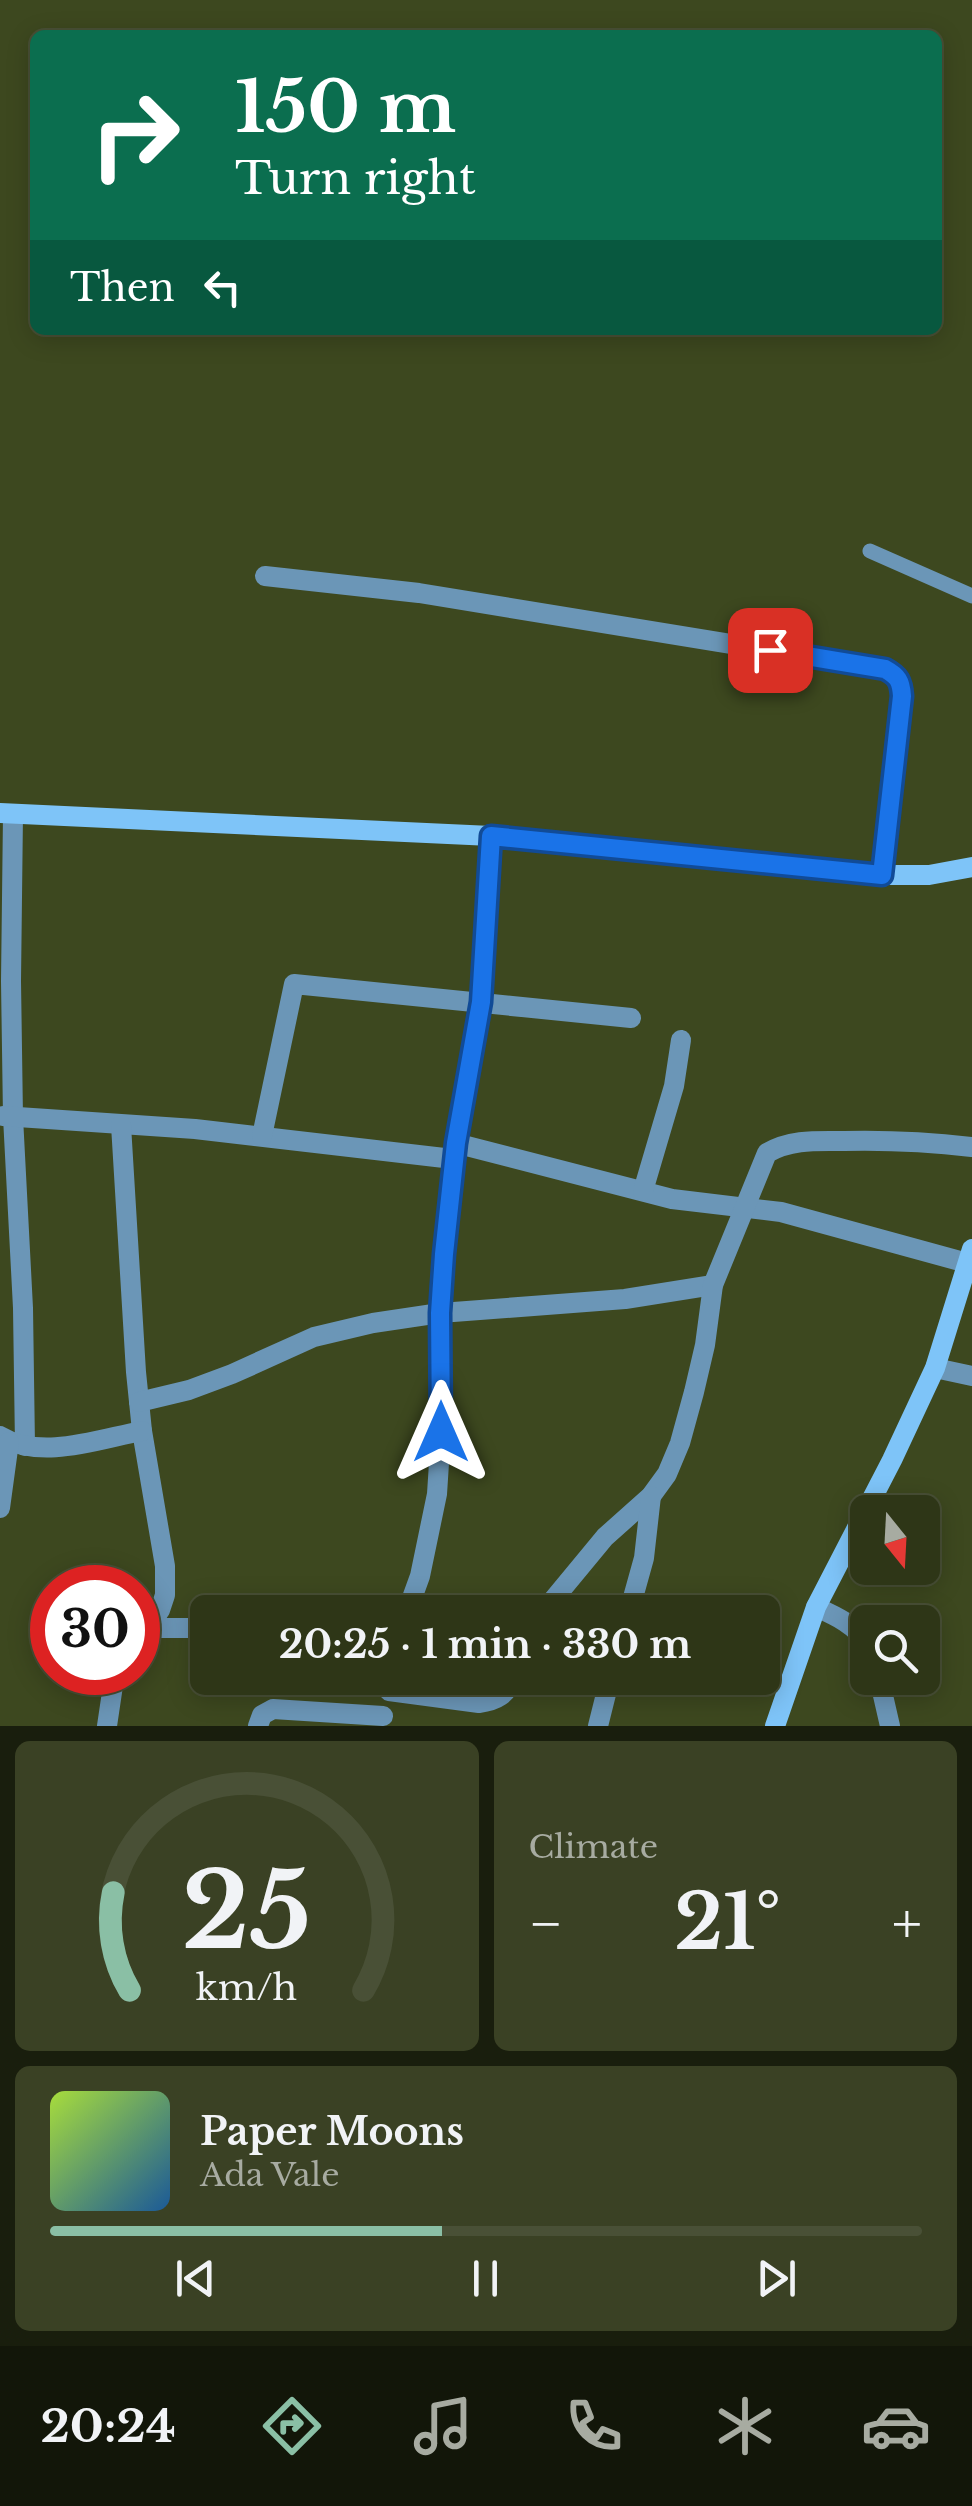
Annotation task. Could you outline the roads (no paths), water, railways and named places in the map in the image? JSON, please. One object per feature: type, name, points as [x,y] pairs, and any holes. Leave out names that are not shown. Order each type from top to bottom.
[{"type":"street","points":[[266,576],[419,593],[885,669],[902,684],[902,696],[882,875]]},
{"type":"street","points":[[0,1508],[11,1441],[23,1308],[6,1117],[11,982],[6,813],[491,836],[882,875],[928,876],[972,867]]},
{"type":"street","points":[[412,1595],[428,1546],[437,1494],[444,1254],[454,1151],[481,1002],[491,836]]},
{"type":"street","points":[[262,1136],[294,984],[631,1018]]},
{"type":"street","points":[[643,1191],[674,1086],[681,1040]]},
{"type":"street","points":[[6,1117],[454,1151],[672,1198],[780,1212],[970,1256],[934,1368],[892,1460],[816,1607],[775,1726]]},
{"type":"street","points":[[121,1126],[139,1402],[165,1566],[160,1610]]},
{"type":"street","points":[[557,1595],[667,1474],[680,1443],[705,1344],[713,1285],[767,1153],[778,1146],[799,1142],[898,1139],[972,1147]]},
{"type":"street","points":[[139,1402],[218,1380],[314,1337],[373,1323],[440,1313],[576,1304],[713,1285]]},
{"type":"street","points":[[934,1368],[972,1376]]},
{"type":"street","points":[[11,1441],[62,1446],[142,1431]]},
{"type":"street","points":[[634,1595],[644,1558],[651,1496]]},
{"type":"street","points":[[816,1607],[850,1626]]},
{"type":"street","points":[[160,1628],[190,1628]]},
{"type":"street","points":[[107,1726],[112,1695]]},
{"type":"street","points":[[258,1726],[262,1715],[273,1709],[383,1721],[388,1695]]},
{"type":"street","points":[[444,1695],[479,1702],[504,1695]]},
{"type":"street","points":[[598,1726],[606,1695]]},
{"type":"street","points":[[883,1695],[890,1726]]},
{"type":"lane","points":[[870,551],[972,596]]}]
